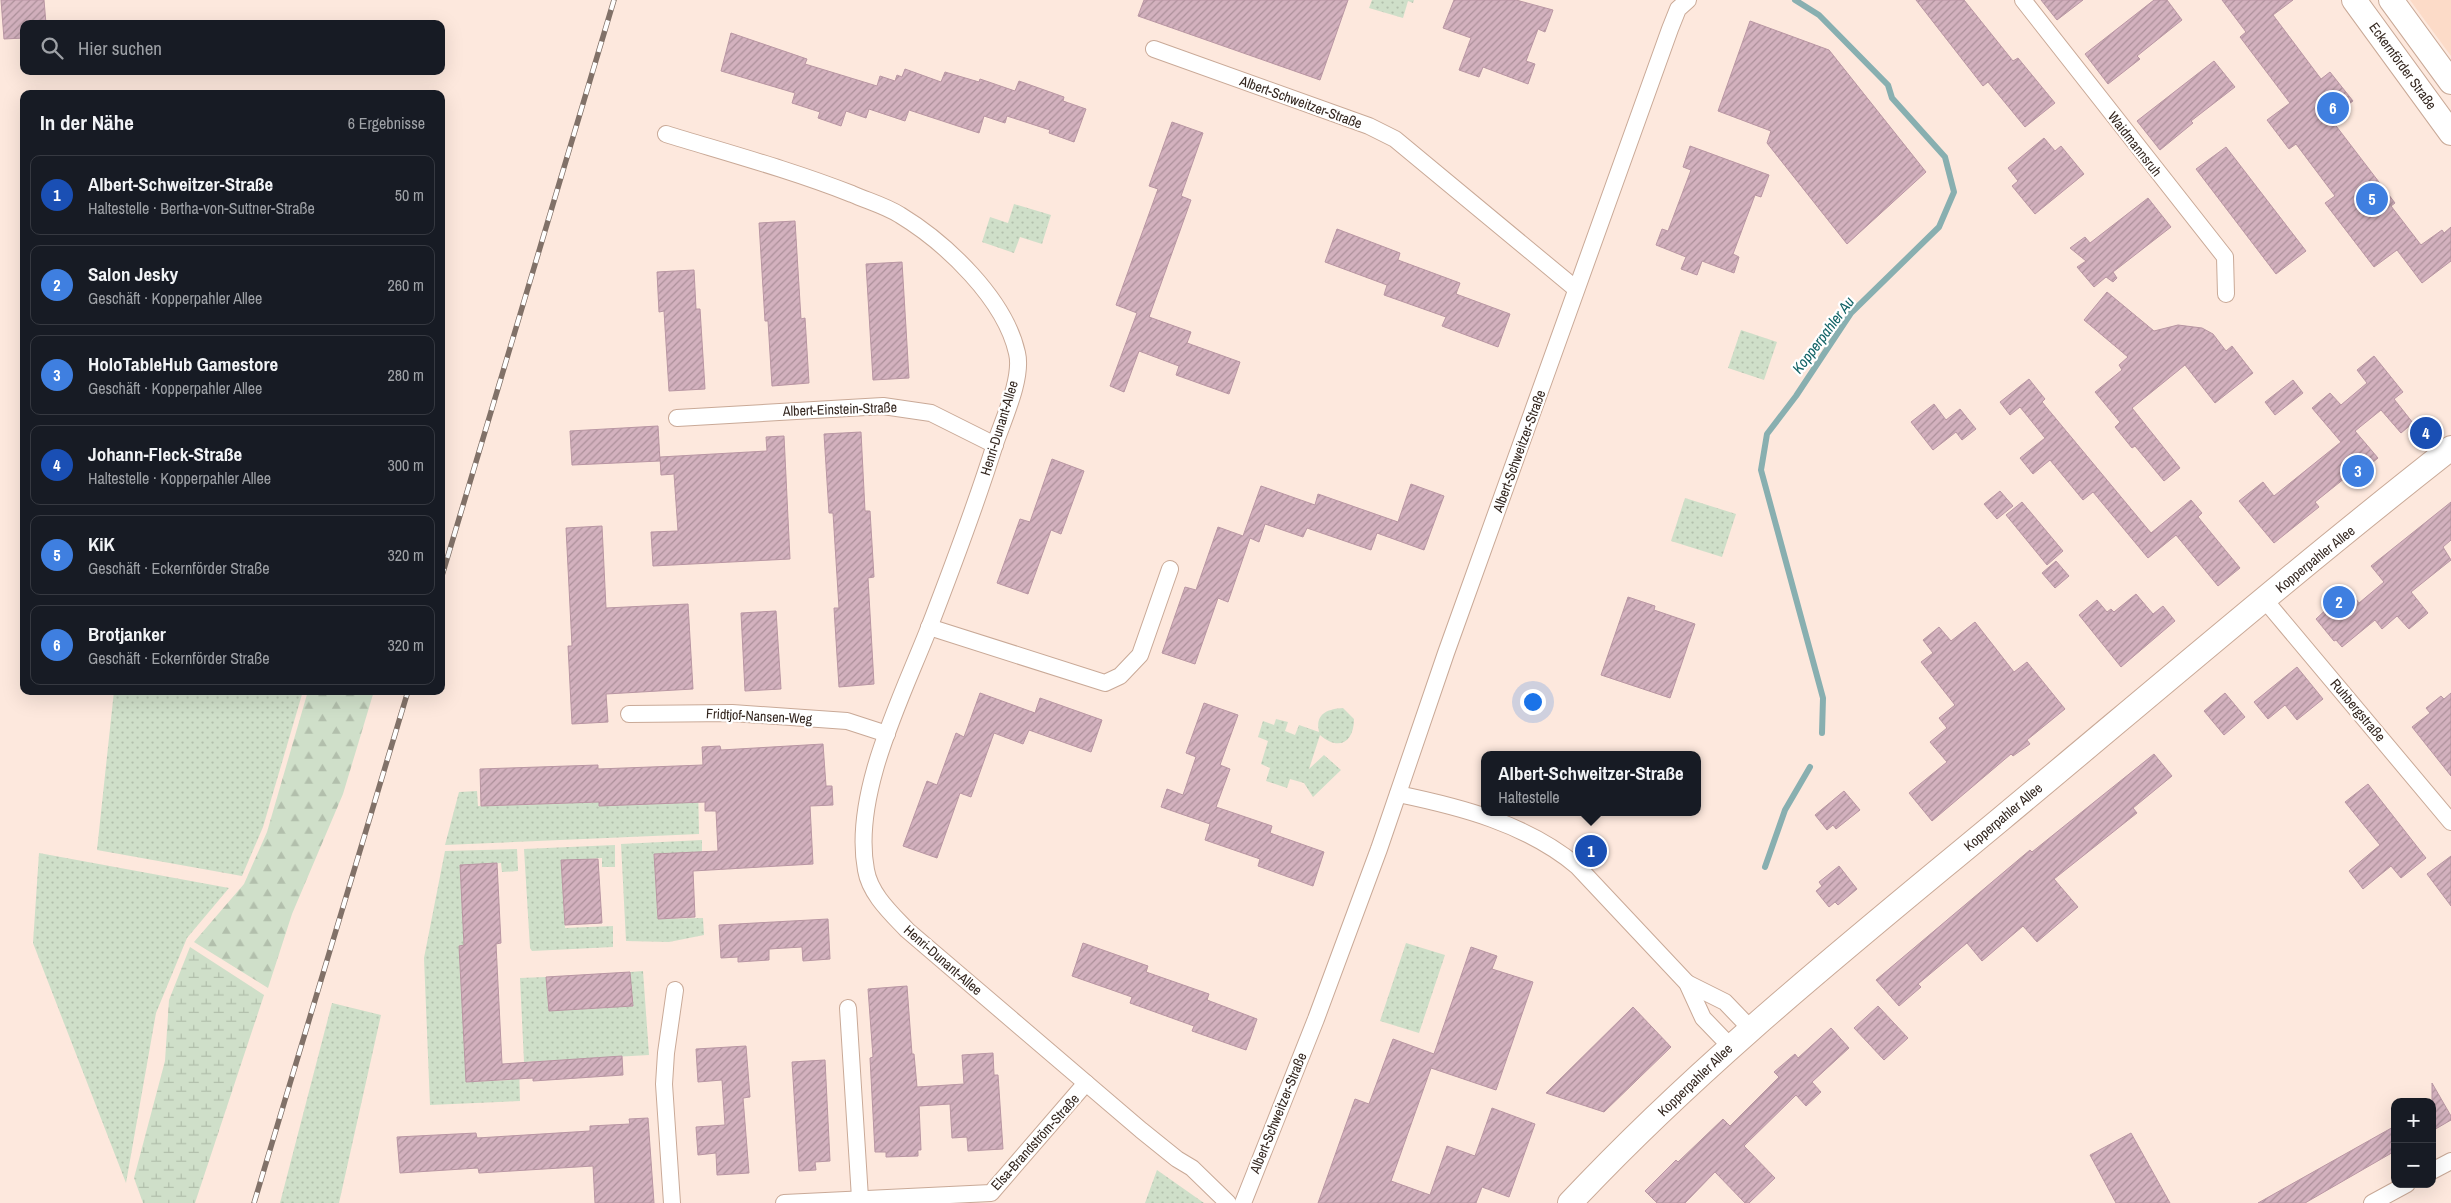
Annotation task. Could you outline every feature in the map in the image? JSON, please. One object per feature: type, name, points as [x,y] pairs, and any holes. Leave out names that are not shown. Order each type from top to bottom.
[{"type":"street","name":"Waidmannsruh","points":[[2024,0],[2225,257],[2226,294]]},
{"type":"street","name":"Eckernförder Straße","points":[[2354,0],[2451,133]]},
{"type":"street","name":"Eckernförder Straße","points":[[2391,0],[2451,82]]},
{"type":"street","name":"Albert-Schweitzer-Straße","points":[[1242,1203],[1316,1019],[1398,794],[1576,289],[1683,4]]},
{"type":"street","name":"Albert-Schweitzer-Straße","points":[[1154,49],[1360,123],[1395,139],[1576,289]]},
{"type":"street","name":"Henri-Dunant-Allee","points":[[666,134],[821,182],[898,213],[936,239],[966,268],[986,292],[1008,330],[1018,355],[1015,384],[995,445],[929,626],[887,734],[866,807],[863,837],[866,872],[879,900],[907,930],[1086,1084],[1177,1159],[1192,1168],[1228,1203]]},
{"type":"street","name":"Albert-Einstein-Straße","points":[[677,418],[865,406],[908,408],[931,413],[995,445]]},
{"type":"street","name":"Kopperpahler Allee","points":[[1570,1203],[1750,1028],[2264,599],[2451,448]]},
{"type":"street","points":[[929,626],[1105,683],[1120,676],[1140,655],[1170,569]]},
{"type":"street","name":"Ruhbergstraße","points":[[2264,599],[2451,822]]},
{"type":"street","name":"Fridtjof-Nansen-Weg","points":[[629,714],[732,712],[847,721],[887,734]]},
{"type":"street","points":[[1398,794],[1440,803],[1481,816]]},
{"type":"street","points":[[1482,816],[1539,838],[1577,866],[1687,983],[1703,1018],[1730,1046]]},
{"type":"street","points":[[1687,983],[1725,1002],[1750,1028]]},
{"type":"street","points":[[672,1203],[664,1084],[666,1053],[675,990]]},
{"type":"street","points":[[848,1008],[860,1198]]},
{"type":"street","name":"Elsa-Brandström-Straße","points":[[784,1203],[860,1198],[989,1198],[1086,1084]]},
{"type":"street","points":[[2436,1169],[2451,1161]]},
{"type":"street","points":[[2372,1203],[2400,1188]]},
{"type":"shaded area","points":[[2410,0],[2451,0],[2451,56]]},
{"type":"green space","points":[[1372,0],[1414,0],[1413,3],[1408,1],[1403,18],[1369,8]]},
{"type":"green space","points":[[1014,204],[1051,215],[1042,244],[1020,237],[1014,253],[982,242],[990,217],[1008,223]]},
{"type":"green space","points":[[1741,330],[1777,342],[1764,380],[1728,368]]},
{"type":"green space","points":[[1685,498],[1736,514],[1722,557],[1671,541]]},
{"type":"green space","points":[[114,695],[302,695],[263,827],[242,876],[97,850]]},
{"type":"green space","points":[[307,695],[373,695],[343,794],[292,914],[268,988],[194,942],[244,884],[267,832]]},
{"type":"green space","points":[[1343,708],[1354,719],[1351,734],[1344,742],[1339,743],[1333,743],[1320,735],[1309,769],[1324,755],[1341,770],[1313,797],[1304,783],[1290,779],[1287,788],[1266,781],[1270,768],[1261,764],[1268,741],[1258,737],[1263,721],[1274,725],[1276,719],[1288,722],[1285,731],[1295,735],[1299,725],[1319,732],[1319,721],[1327,711]]},
{"type":"green space","points":[[698,783],[699,834],[445,845],[459,792],[477,791],[478,806],[599,802],[599,805]]},
{"type":"green space","points":[[702,840],[702,852],[654,854],[658,919],[703,918],[704,935],[669,942],[626,941],[621,844]]},
{"type":"green space","points":[[615,845],[615,867],[602,867],[602,858],[561,861],[565,928],[613,926],[613,947],[532,951],[530,948],[524,849]]},
{"type":"green space","points":[[517,849],[518,871],[502,872],[501,863],[460,865],[464,945],[459,946],[467,1082],[512,1080],[519,1064],[520,1101],[430,1105],[424,958],[445,851]]},
{"type":"green space","points":[[39,853],[229,888],[187,938],[156,1013],[126,1183],[33,943]]},
{"type":"green space","points":[[1406,943],[1445,955],[1419,1033],[1380,1021]]},
{"type":"green space","points":[[190,947],[264,995],[195,1203],[143,1203],[134,1178],[165,1061],[169,1000]]},
{"type":"green space","points":[[643,971],[649,1055],[524,1062],[520,978],[546,977],[549,1011],[632,1006],[630,972]]},
{"type":"green space","points":[[332,1003],[381,1015],[339,1203],[280,1203]]},
{"type":"green space","points":[[1157,1170],[1204,1203],[1145,1203]]},
{"type":"building","points":[[1,0],[44,0],[46,20],[20,20],[20,38],[4,39]]},
{"type":"building","points":[[1144,0],[1348,0],[1320,80],[1138,16]]},
{"type":"building","points":[[1454,0],[1516,0],[1553,10],[1545,32],[1538,29],[1526,61],[1535,64],[1528,84],[1483,67],[1479,77],[1459,70],[1471,38],[1443,28]]},
{"type":"building","points":[[1916,0],[1964,0],[2013,61],[2018,58],[2055,103],[2025,127],[1988,82],[1983,86]]},
{"type":"building","points":[[2041,0],[2083,0],[2057,20]]},
{"type":"building","points":[[2154,0],[2167,0],[2182,20],[2137,56],[2140,59],[2108,84],[2085,54]]},
{"type":"building","points":[[2222,0],[2293,0],[2273,15],[2321,79],[2330,72],[2353,101],[2330,118],[2395,203],[2391,206],[2421,245],[2442,230],[2444,233],[2451,227],[2451,261],[2422,283],[2397,250],[2374,267],[2325,203],[2335,196],[2296,144],[2289,149],[2267,120],[2290,103],[2240,37],[2246,32]]},
{"type":"building","points":[[1750,21],[1829,50],[1926,172],[1847,244],[1767,143],[1771,131],[1718,111]]},
{"type":"building","points":[[731,33],[807,59],[805,64],[877,86],[880,76],[895,81],[897,75],[902,77],[905,69],[941,82],[945,72],[979,82],[980,79],[1015,91],[1019,81],[1064,97],[1063,101],[1086,109],[1074,142],[1049,133],[1050,130],[1007,116],[1005,123],[984,116],[979,133],[909,110],[905,121],[869,109],[866,118],[846,111],[841,126],[818,118],[820,112],[792,103],[795,93],[721,71]]},
{"type":"building","points":[[2214,61],[2235,87],[2191,121],[2193,123],[2160,150],[2137,121]]},
{"type":"building","points":[[1172,122],[1203,133],[1181,196],[1191,200],[1149,317],[1191,332],[1187,343],[1240,362],[1229,394],[1176,375],[1179,366],[1139,351],[1124,392],[1110,386],[1137,313],[1116,305],[1158,189],[1149,186]]},
{"type":"building","points":[[2044,138],[2055,151],[2061,146],[2084,174],[2035,214],[2012,186],[2018,181],[2008,168]]},
{"type":"building","points":[[1690,146],[1769,175],[1761,197],[1755,195],[1733,254],[1739,257],[1734,273],[1702,261],[1697,275],[1681,269],[1686,257],[1656,245],[1662,229],[1668,231],[1691,170],[1683,167]]},
{"type":"building","points":[[2226,147],[2306,251],[2276,274],[2196,169]]},
{"type":"building","points":[[2148,198],[2171,227],[2113,272],[2117,278],[2113,282],[2106,277],[2094,287],[2077,267],[2086,261],[2070,248],[2085,237],[2090,243]]},
{"type":"building","points":[[795,221],[801,319],[805,318],[809,383],[772,386],[768,321],[765,321],[759,223]]},
{"type":"building","points":[[1337,229],[1400,253],[1398,260],[1460,283],[1456,294],[1510,314],[1498,347],[1442,326],[1446,317],[1384,295],[1387,285],[1325,262]]},
{"type":"building","points":[[902,262],[909,378],[873,380],[866,264]]},
{"type":"building","points":[[694,270],[696,309],[700,309],[705,389],[669,391],[664,311],[659,312],[657,272]]},
{"type":"building","points":[[2107,292],[2154,331],[2178,325],[2202,328],[2213,334],[2226,351],[2232,346],[2253,373],[2215,403],[2185,365],[2132,408],[2180,468],[2164,481],[2135,446],[2132,448],[2115,427],[2120,422],[2095,392],[2122,370],[2119,365],[2128,357],[2084,320]]},
{"type":"building","points":[[2374,356],[2403,392],[2394,399],[2413,423],[2401,433],[2381,410],[2355,431],[2378,458],[2367,467],[2370,471],[2357,482],[2350,474],[2315,502],[2319,507],[2274,543],[2239,501],[2263,482],[2274,496],[2341,442],[2312,408],[2330,393],[2341,405],[2367,383],[2357,370]]},
{"type":"building","points":[[2029,379],[2045,399],[2042,402],[2151,533],[2191,500],[2202,513],[2198,517],[2240,568],[2218,586],[2176,535],[2148,558],[2093,492],[2083,500],[2050,460],[2033,474],[2020,458],[2045,438],[2020,407],[2010,415],[2000,402]]},
{"type":"building","points":[[2293,380],[2303,393],[2275,415],[2265,402]]},
{"type":"building","points":[[1934,404],[1946,420],[1960,409],[1976,429],[1962,440],[1956,432],[1933,450],[1911,422]]},
{"type":"building","points":[[658,426],[660,461],[572,465],[570,431]]},
{"type":"building","points":[[861,432],[865,511],[870,511],[874,577],[868,578],[874,684],[839,687],[834,608],[839,608],[833,513],[829,513],[824,434]]},
{"type":"building","points":[[784,436],[790,559],[653,566],[651,532],[678,531],[674,474],[661,475],[660,457],[767,451],[766,437]]},
{"type":"building","points":[[1052,459],[1084,471],[1061,534],[1051,530],[1028,594],[997,583],[1020,519],[1030,522]]},
{"type":"building","points":[[1411,484],[1444,496],[1424,550],[1377,533],[1371,550],[1307,528],[1303,537],[1265,524],[1259,542],[1250,538],[1228,602],[1218,598],[1195,664],[1162,653],[1185,587],[1196,590],[1218,527],[1243,536],[1261,486],[1315,505],[1318,494],[1398,522]]},
{"type":"building","points":[[2000,491],[2013,506],[1997,519],[1984,504]]},
{"type":"building","points":[[2022,502],[2063,551],[2047,565],[2006,515]]},
{"type":"building","points":[[2451,502],[2451,540],[2443,547],[2451,560],[2411,592],[2428,613],[2409,629],[2397,616],[2382,629],[2375,620],[2342,647],[2336,640],[2334,641],[2316,619],[2348,589],[2359,603],[2384,582],[2371,566]]},
{"type":"building","points":[[602,526],[606,608],[688,604],[693,689],[606,694],[608,722],[572,724],[568,646],[572,646],[566,528]]},
{"type":"building","points":[[2056,561],[2069,576],[2055,588],[2042,573]]},
{"type":"building","points":[[2136,594],[2153,614],[2163,606],[2175,621],[2121,667],[2079,615],[2097,600],[2107,612],[2111,609],[2114,612]]},
{"type":"building","points":[[1628,597],[1655,606],[1654,610],[1695,624],[1670,698],[1601,675]]},
{"type":"building","points":[[776,611],[781,689],[745,691],[741,613]]},
{"type":"building","points":[[1975,622],[2014,672],[2027,662],[2065,709],[2027,740],[2030,744],[2013,756],[2011,754],[1932,821],[1909,793],[1947,762],[1930,742],[1947,728],[1939,718],[1955,705],[1921,662],[1933,653],[1923,640],[1939,627],[1951,641]]},
{"type":"building","points":[[2297,667],[2323,699],[2297,720],[2285,705],[2268,719],[2254,702]]},
{"type":"building","points":[[980,693],[1035,713],[1040,698],[1102,720],[1091,752],[1029,730],[1023,744],[994,733],[971,797],[960,793],[937,858],[903,846],[927,781],[937,785],[956,733],[964,737]]},
{"type":"building","points":[[2225,693],[2245,717],[2224,735],[2204,711]]},
{"type":"building","points":[[2451,693],[2451,776],[2412,727],[2430,713],[2426,708],[2441,696],[2444,699]]},
{"type":"building","points":[[1204,703],[1238,715],[1220,765],[1230,769],[1216,807],[1272,826],[1270,833],[1324,852],[1313,886],[1258,866],[1260,859],[1205,840],[1210,824],[1161,807],[1167,789],[1183,795],[1196,757],[1186,753]]},
{"type":"building","points":[[823,744],[826,786],[832,786],[833,805],[810,806],[813,864],[693,871],[695,917],[658,919],[654,854],[718,851],[716,811],[705,811],[705,802],[599,806],[599,802],[481,806],[480,769],[598,765],[598,769],[703,765],[702,747],[720,746],[721,750]]},
{"type":"building","points":[[2154,754],[2172,776],[2133,808],[2137,813],[2054,879],[2078,907],[2037,942],[2023,926],[1982,961],[1967,943],[1918,984],[1921,987],[1899,1006],[1876,980],[2030,850],[2032,852]]},
{"type":"building","points":[[2368,784],[2426,858],[2401,878],[2391,866],[2363,889],[2349,871],[2380,845],[2345,802]]},
{"type":"building","points":[[1844,791],[1860,810],[1836,829],[1833,825],[1827,830],[1815,815]]},
{"type":"building","points":[[2451,856],[2451,906],[2427,874]]},
{"type":"building","points":[[598,859],[602,923],[565,925],[561,860]]},
{"type":"building","points":[[497,863],[501,943],[496,944],[502,1064],[622,1056],[623,1075],[533,1081],[533,1078],[466,1082],[459,946],[464,945],[460,865]]},
{"type":"building","points":[[1839,866],[1857,889],[1838,905],[1835,902],[1829,907],[1816,891],[1822,886],[1819,882]]},
{"type":"building","points":[[828,919],[830,959],[803,961],[802,947],[769,949],[769,960],[738,962],[738,957],[721,958],[719,925]]},
{"type":"building","points":[[1083,943],[1148,966],[1146,972],[1209,994],[1207,1000],[1257,1019],[1246,1050],[1192,1031],[1194,1026],[1130,1003],[1132,997],[1072,976]]},
{"type":"building","points":[[1471,947],[1497,956],[1492,969],[1533,982],[1496,1090],[1431,1068],[1391,1181],[1430,1195],[1447,1146],[1475,1156],[1492,1108],[1535,1124],[1509,1197],[1482,1187],[1476,1203],[1318,1203],[1355,1099],[1369,1104],[1393,1039],[1434,1054]]},
{"type":"building","points":[[630,972],[633,1006],[549,1011],[546,977]]},
{"type":"building","points":[[907,986],[912,1054],[914,1054],[917,1087],[964,1084],[962,1055],[993,1053],[994,1075],[998,1075],[1003,1149],[968,1151],[967,1137],[952,1138],[950,1104],[919,1106],[921,1150],[918,1150],[918,1156],[886,1157],[886,1152],[875,1152],[870,1058],[873,1057],[868,989]]},
{"type":"building","points":[[1878,1006],[1908,1038],[1884,1060],[1854,1028]]},
{"type":"building","points":[[1633,1007],[1671,1047],[1604,1112],[1546,1093]]},
{"type":"building","points":[[1831,1028],[1849,1048],[1812,1082],[1821,1092],[1806,1106],[1796,1095],[1744,1146],[1775,1178],[1749,1203],[1745,1203],[1715,1172],[1685,1203],[1657,1203],[1645,1191],[1676,1160],[1678,1162],[1723,1119],[1730,1126],[1779,1077],[1774,1072],[1795,1054],[1798,1058]]},
{"type":"building","points":[[746,1046],[750,1097],[743,1098],[749,1173],[717,1175],[716,1153],[698,1155],[696,1127],[725,1125],[722,1080],[698,1082],[696,1049]]},
{"type":"building","points":[[825,1060],[830,1161],[815,1162],[816,1170],[799,1171],[792,1062]]},
{"type":"building","points":[[2432,1083],[2451,1116],[2451,1120],[2436,1129],[2436,1098],[2432,1098]]},
{"type":"building","points":[[648,1118],[654,1203],[595,1203],[593,1166],[479,1173],[478,1168],[400,1173],[397,1137],[476,1133],[477,1138],[590,1131],[590,1126],[630,1124],[629,1119]]},
{"type":"building","points":[[2391,1128],[2391,1153],[2305,1203],[2258,1203]]},
{"type":"building","points":[[2131,1133],[2170,1203],[2116,1203],[2090,1155]]},
{"type":"waterway","name":"Kopperpahler Au","points":[[1795,0],[1819,15],[1888,85],[1892,98],[1945,157],[1954,192],[1939,227],[1851,313],[1796,396],[1767,434],[1761,470],[1823,698],[1822,733]]},
{"type":"waterway","name":"Kopperpahler Au","points":[[1765,867],[1785,810],[1810,767]]},
{"type":"railway","points":[[445,566],[614,0]]},
{"type":"railway","points":[[254,1203],[407,695]]},
{"type":"place","name":"Brotjanker","points":[[2333,108]]},
{"type":"place","name":"KiK","points":[[2372,199]]},
{"type":"place","name":"Johann-Fleck-Straße","points":[[2426,433]]},
{"type":"place","name":"HoloTableHub Gamestore","points":[[2358,471]]},
{"type":"place","name":"Salon Jesky","points":[[2339,602]]},
{"type":"place","name":"Albert-Schweitzer-Straße","points":[[1591,851]]}]
